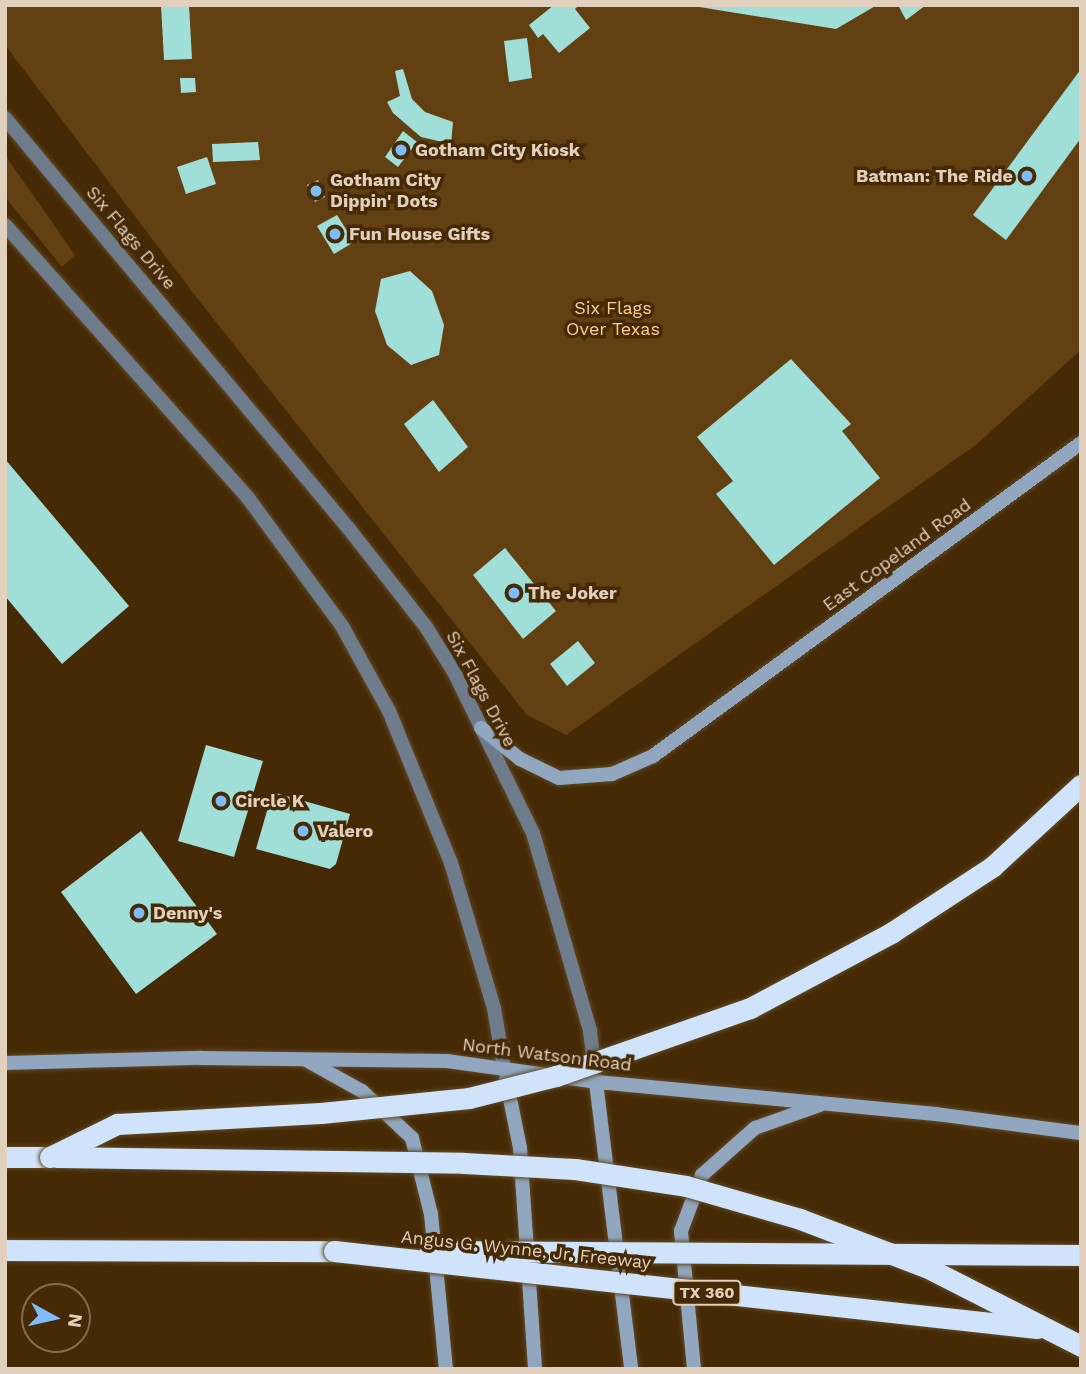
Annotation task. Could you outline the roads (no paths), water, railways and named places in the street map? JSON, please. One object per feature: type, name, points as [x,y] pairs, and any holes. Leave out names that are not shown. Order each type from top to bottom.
[{"type":"highway","points":[[50,1157],[117,1124],[321,1113],[469,1098],[556,1076],[750,1009],[891,933],[992,867],[1081,785]]},
{"type":"highway","points":[[5,1157],[464,1163],[575,1169],[686,1186],[800,1219],[926,1266],[1081,1346]]},
{"type":"highway","name":"Angus G. Wynne, Jr. Freeway","points":[[5,1250],[334,1251],[1081,1332]]},
{"type":"highway","points":[[334,1251],[1081,1255]]},
{"type":"main road","name":"East Copeland Road","points":[[481,728],[520,759],[559,778],[612,774],[653,756],[736,698],[1081,443]]},
{"type":"main road","name":"North Watson Road","points":[[5,1063],[303,1058],[504,1068],[596,1082],[936,1114],[1081,1133]]},
{"type":"main road","points":[[303,1058],[362,1091],[412,1138],[431,1214],[446,1369]]},
{"type":"main road","points":[[504,1068],[520,1148],[535,1369]]},
{"type":"main road","name":"Six Flags Drive","points":[[596,1082],[631,1369]]},
{"type":"main road","points":[[694,1369],[681,1231],[702,1175],[755,1128],[825,1103]]},
{"type":"street","name":"Six Flags Drive","points":[[5,118],[426,626],[533,833],[590,1031],[596,1082]]},
{"type":"street","points":[[5,225],[248,498],[342,626],[389,711],[447,852],[494,1008],[504,1068]]},
{"type":"place","name":"Gotham City Kiosk","points":[[401,150]]},
{"type":"place","name":"Batman: The Ride","points":[[1027,176]]},
{"type":"place","name":"Gotham City Dippin' Dots","points":[[316,191]]},
{"type":"place","name":"Fun House Gifts","points":[[335,234]]},
{"type":"place","name":"The Joker","points":[[514,593]]},
{"type":"place","name":"Circle K","points":[[221,801]]},
{"type":"place","name":"Valero","points":[[303,831]]},
{"type":"place","name":"Denny's","points":[[139,913]]},
{"type":"park label","name":"Six Flags Over Texas","points":[[613,319]]}]
